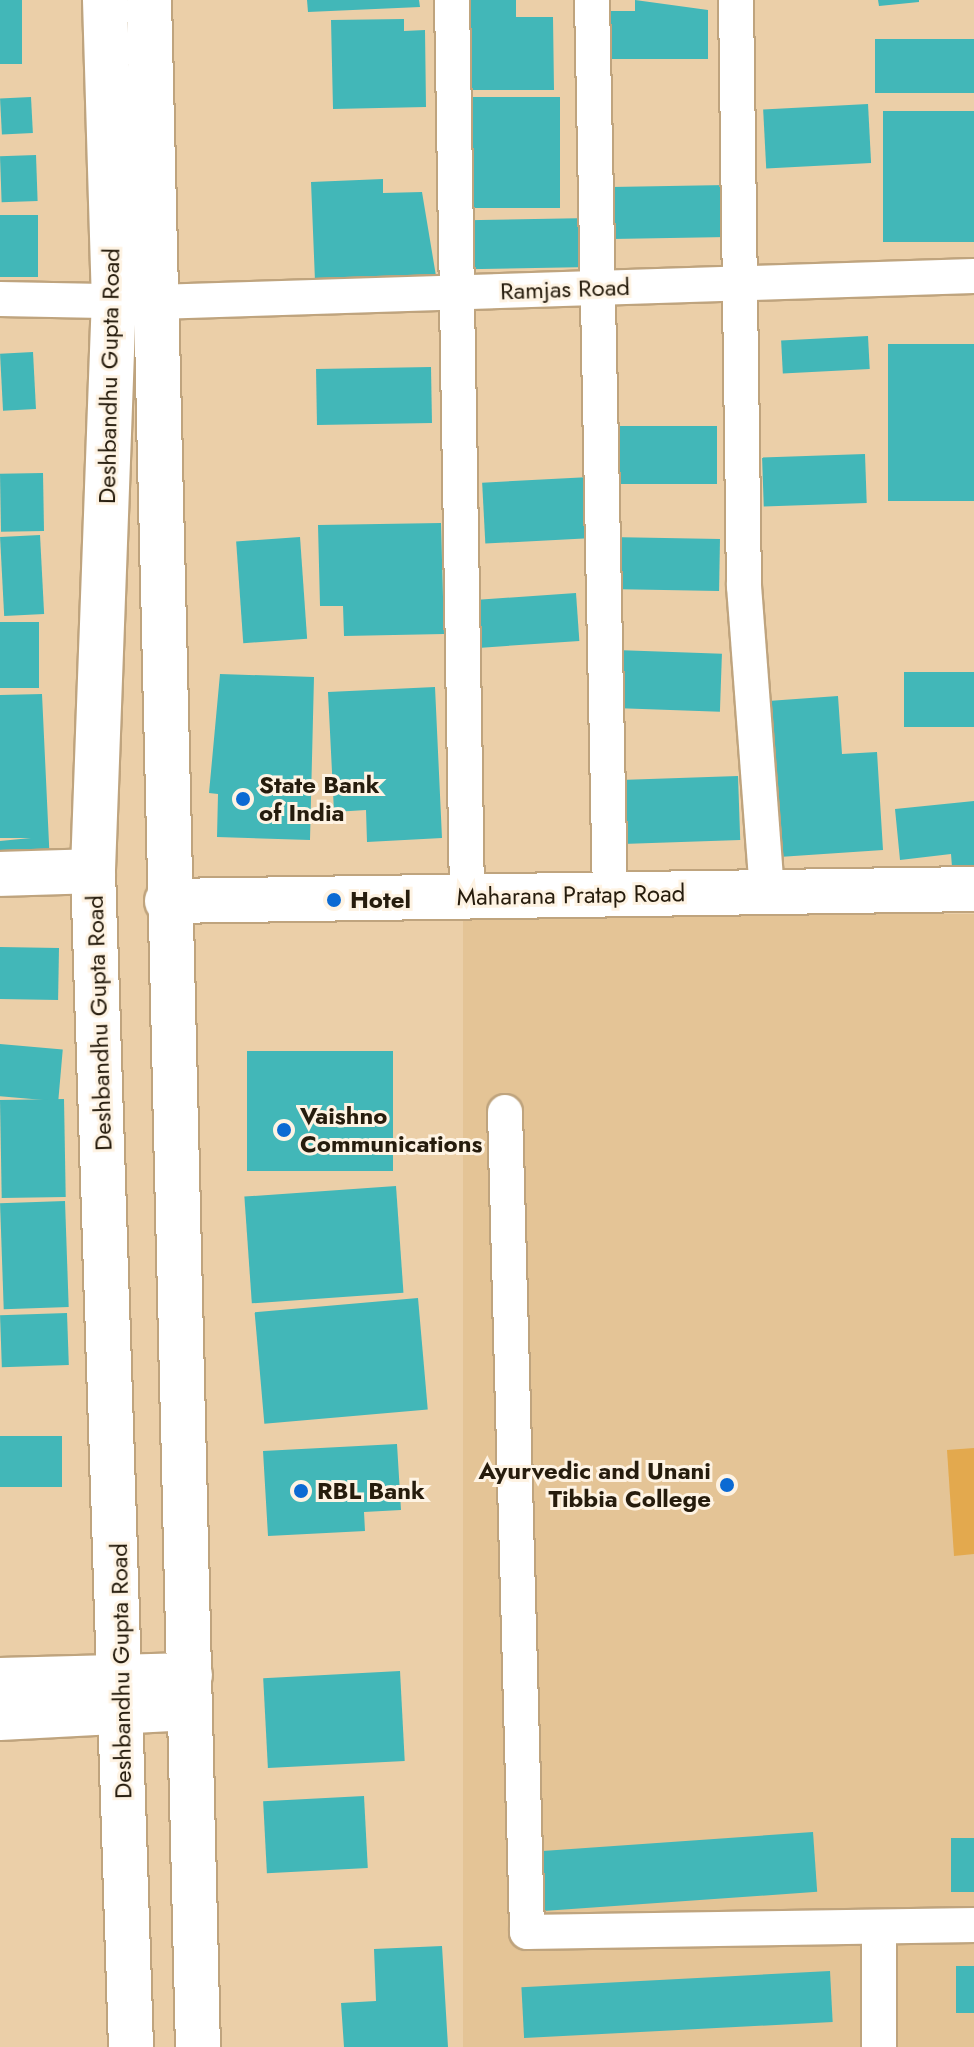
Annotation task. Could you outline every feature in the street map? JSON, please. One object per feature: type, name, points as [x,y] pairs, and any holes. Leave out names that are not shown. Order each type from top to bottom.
[{"type":"street","name":"Deshbandhu Gupta Road","points":[[105,0],[135,299],[167,901],[198,2047]]},
{"type":"street","name":"Deshbandhu Gupta Road","points":[[131,2047],[122,1694],[93,871],[135,299],[149,0]]},
{"type":"street","points":[[452,0],[460,292],[467,896]]},
{"type":"street","points":[[592,0],[603,288],[610,893]]},
{"type":"street","points":[[736,0],[744,586],[767,892]]},
{"type":"street","name":"Ramjas Road","points":[[0,299],[460,292],[974,276]]},
{"type":"street","points":[[0,874],[93,871]]},
{"type":"street","name":"Maharana Pratap Road","points":[[167,901],[974,889]]},
{"type":"street","points":[[505,1112],[522,1921],[527,1932],[550,1936],[974,1925]]},
{"type":"street","points":[[0,1680],[122,1694]]},
{"type":"street","points":[[0,1718],[122,1694],[190,1691]]},
{"type":"street","points":[[879,1927],[879,2047]]},
{"type":"shaded area","name":"Ayurvedic and Unani Tibbia College","points":[[463,914],[974,914],[974,2047],[463,2047]]},
{"type":"shaded area","points":[[974,1448],[974,1554],[954,1556],[947,1450]]},
{"type":"building","points":[[0,0],[22,0],[22,64],[0,64]]},
{"type":"building","points":[[307,0],[419,0],[420,7],[308,12]]},
{"type":"building","points":[[462,0],[516,0],[516,17],[553,17],[554,90],[463,90]]},
{"type":"building","points":[[635,0],[708,10],[708,59],[601,59],[600,11],[635,11]]},
{"type":"building","points":[[878,0],[919,0],[919,2],[879,6]]},
{"type":"building","points":[[404,19],[404,31],[425,30],[426,107],[333,109],[331,20]]},
{"type":"building","points":[[875,39],[974,39],[974,93],[875,93]]},
{"type":"building","points":[[31,97],[33,133],[2,135],[0,99]]},
{"type":"building","points":[[470,97],[560,97],[560,208],[470,208]]},
{"type":"building","points":[[868,104],[871,163],[766,168],[763,109]]},
{"type":"building","points":[[883,111],[974,111],[974,242],[883,242]]},
{"type":"building","points":[[36,155],[38,201],[2,202],[0,156]]},
{"type":"building","points":[[383,179],[383,193],[422,192],[436,276],[315,281],[311,182]]},
{"type":"building","points":[[727,185],[728,237],[612,239],[611,187]]},
{"type":"building","points":[[0,215],[38,215],[38,277],[0,277]]},
{"type":"building","points":[[590,218],[591,267],[467,269],[466,220]]},
{"type":"building","points":[[868,336],[870,369],[783,374],[781,341]]},
{"type":"building","points":[[888,344],[974,344],[974,501],[888,501]]},
{"type":"building","points":[[33,352],[36,409],[3,411],[0,354]]},
{"type":"building","points":[[431,367],[432,423],[317,425],[316,369]]},
{"type":"building","points":[[610,426],[717,426],[717,484],[610,484]]},
{"type":"building","points":[[865,454],[867,503],[764,507],[762,458]]},
{"type":"building","points":[[43,473],[44,531],[1,532],[0,474]]},
{"type":"building","points":[[590,477],[593,538],[485,544],[482,483]]},
{"type":"building","points":[[441,523],[444,634],[344,636],[343,606],[320,606],[318,525]]},
{"type":"building","points":[[40,535],[44,614],[4,616],[0,537]]},
{"type":"building","points":[[300,537],[307,639],[243,643],[236,541]]},
{"type":"building","points":[[609,537],[720,539],[719,591],[608,589]]},
{"type":"building","points":[[576,593],[579,641],[482,648],[478,600]]},
{"type":"building","points":[[0,622],[39,622],[39,688],[0,688]]},
{"type":"building","points":[[616,650],[722,654],[720,712],[614,708]]},
{"type":"building","points":[[904,672],[974,672],[974,727],[904,727]]},
{"type":"building","points":[[220,674],[314,677],[310,840],[217,837],[218,794],[209,793]]},
{"type":"building","points":[[435,687],[442,838],[367,842],[366,810],[334,812],[328,692]]},
{"type":"building","points":[[42,694],[50,865],[0,869],[0,841],[31,838],[0,838],[0,695]]},
{"type":"building","points":[[838,696],[842,754],[877,752],[883,850],[779,857],[768,701]]},
{"type":"building","points":[[738,776],[740,840],[622,844],[620,780]]},
{"type":"building","points":[[974,801],[974,865],[952,867],[951,854],[900,860],[895,809]]},
{"type":"building","points":[[0,947],[59,948],[58,1000],[0,999]]},
{"type":"building","points":[[0,1044],[63,1049],[58,1101],[0,1096]]},
{"type":"building","points":[[247,1051],[393,1051],[393,1171],[247,1171]]},
{"type":"building","points":[[64,1099],[66,1197],[2,1198],[0,1100]]},
{"type":"building","points":[[396,1186],[403,1293],[252,1303],[244,1197]]},
{"type":"building","points":[[65,1201],[69,1307],[4,1309],[0,1203]]},
{"type":"building","points":[[418,1298],[428,1410],[264,1424],[255,1312]]},
{"type":"building","points":[[67,1313],[69,1365],[2,1367],[0,1315]]},
{"type":"building","points":[[0,1436],[62,1436],[62,1487],[0,1487]]},
{"type":"building","points":[[397,1444],[401,1510],[364,1512],[365,1531],[268,1536],[263,1451]]},
{"type":"building","points":[[400,1671],[405,1761],[268,1768],[263,1678]]},
{"type":"building","points":[[364,1796],[368,1868],[267,1873],[263,1801]]},
{"type":"building","points":[[813,1832],[817,1892],[529,1912],[525,1852]]},
{"type":"building","points":[[951,1838],[974,1838],[974,1892],[951,1892]]},
{"type":"building","points":[[442,1946],[448,2047],[344,2047],[341,2003],[376,2001],[374,1949]]},
{"type":"building","points":[[956,1966],[974,1966],[974,2013],[956,2013]]},
{"type":"building","points":[[830,1971],[833,2022],[524,2038],[521,1987]]},
{"type":"place","name":"State Bank of India","points":[[243,799]]},
{"type":"place","name":"Hotel","points":[[334,900]]},
{"type":"place","name":"Vaishno Communications","points":[[284,1130]]},
{"type":"place","name":"Ayurvedic and Unani Tibbia College","points":[[727,1485]]},
{"type":"place","name":"RBL Bank","points":[[301,1491]]}]
